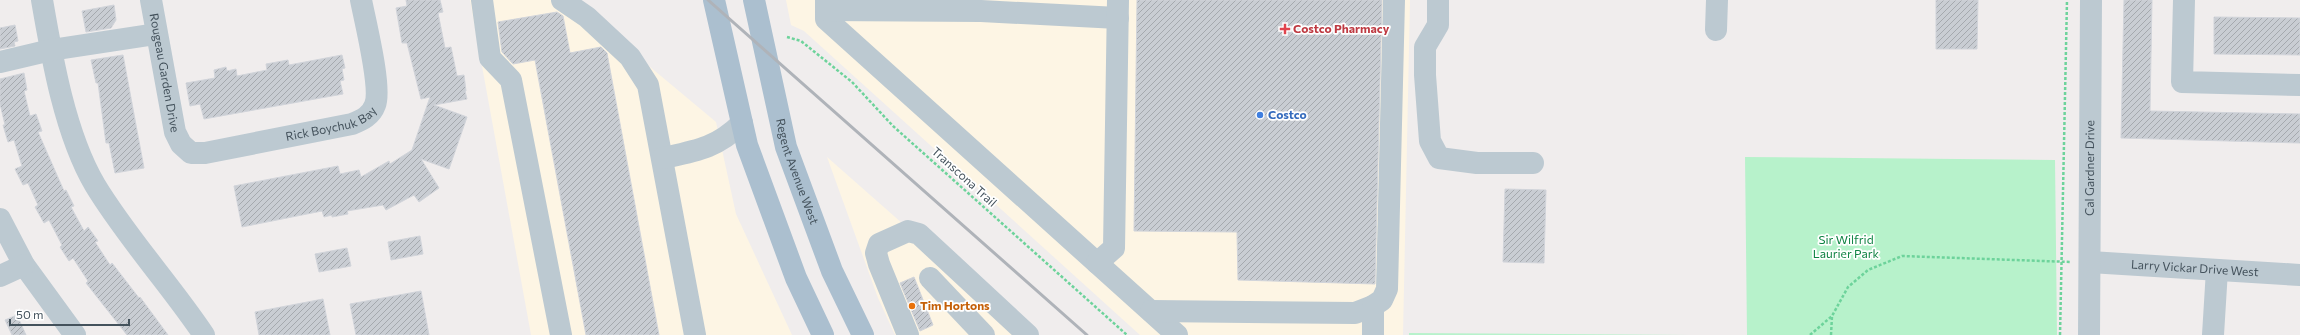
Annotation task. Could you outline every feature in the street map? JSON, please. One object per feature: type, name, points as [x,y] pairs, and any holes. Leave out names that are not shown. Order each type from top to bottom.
[{"type":"main road","points":[[714,0],[747,145],[796,278],[823,335]]},
{"type":"main road","name":"Regent Avenue West","points":[[754,0],[786,147],[832,271],[863,335]]},
{"type":"street","points":[[42,0],[51,50],[65,108],[79,151],[95,185],[204,335]]},
{"type":"street","name":"Rougeau Garden Drive","points":[[151,0],[175,132],[181,144]]},
{"type":"street","name":"Rick Boychuk Bay","points":[[181,144],[191,153],[205,153],[352,124],[367,117],[376,104],[377,89],[361,0]]},
{"type":"street","points":[[482,0],[490,58],[511,80],[561,335]]},
{"type":"street","points":[[562,0],[587,17],[630,57],[648,85],[663,158],[695,335]]},
{"type":"street","points":[[1151,311],[1355,313],[1373,306],[1382,300],[1387,289],[1394,0]]},
{"type":"street","points":[[1438,0],[1438,25],[1425,47],[1425,68],[1430,141],[1439,158],[1476,163],[1533,163]]},
{"type":"street","points":[[1716,30],[1717,0]]},
{"type":"street","name":"Cal Gardner Drive","points":[[2089,335],[2091,0]]},
{"type":"street","points":[[2184,0],[2182,82],[2300,85]]},
{"type":"street","points":[[1097,263],[1114,248],[1118,9],[826,5],[826,19],[1097,263],[1151,311],[1177,335]]},
{"type":"street","points":[[0,62],[51,50],[156,34]]},
{"type":"street","points":[[663,158],[702,150],[728,137],[742,123]]},
{"type":"street","points":[[0,219],[24,265],[75,335]]},
{"type":"street","points":[[908,335],[883,277],[876,253],[879,244],[908,230],[919,234],[1022,333]]},
{"type":"street","name":"Larry Vickar Drive West","points":[[2090,262],[2300,275]]},
{"type":"street","points":[[0,276],[24,265]]},
{"type":"street","points":[[2213,335],[2217,270]]},
{"type":"street","points":[[930,278],[973,332]]},
{"type":"street","points":[[1373,306],[1373,335]]},
{"type":"path","points":[[2060,335],[2067,0]]},
{"type":"path","name":"Transcona Trail","points":[[787,37],[794,38],[807,45],[852,82],[893,126],[1127,335]]},
{"type":"path","points":[[1810,335],[1832,316],[1848,287],[1868,270],[1902,256],[2090,262]]},
{"type":"path","points":[[1831,335],[1832,316]]},
{"type":"shaded area","points":[[470,0],[570,0],[716,122],[736,214],[792,335],[531,335]]},
{"type":"shaded area","points":[[786,0],[1410,0],[1403,335],[1140,335],[804,31],[791,25]]},
{"type":"shaded area","points":[[827,157],[1029,335],[895,335],[878,298]]},
{"type":"green space","name":"Sir Wilfrid Laurier Park","points":[[1745,157],[2055,160],[2057,335],[1747,335]]},
{"type":"green space","points":[[1409,333],[1689,335],[1409,335]]},
{"type":"building","points":[[406,0],[440,0],[443,12],[438,13],[445,48],[451,47],[457,76],[464,75],[467,99],[434,105],[467,117],[449,169],[421,159],[439,188],[419,202],[414,195],[386,210],[383,205],[347,211],[348,214],[332,217],[332,215],[324,217],[322,211],[242,227],[234,186],[338,166],[340,174],[359,170],[361,177],[389,161],[390,164],[412,150],[430,97],[421,99],[407,43],[402,43],[396,8],[407,6]]},
{"type":"building","name":"Costco","points":[[1137,0],[1382,0],[1375,284],[1238,280],[1237,232],[1134,231]]},
{"type":"building","points":[[1936,0],[1978,0],[1977,49],[1936,49]]},
{"type":"building","points":[[2124,0],[2152,0],[2150,111],[2300,114],[2300,143],[2121,138]]},
{"type":"building","points":[[114,5],[116,20],[111,28],[86,32],[82,11]]},
{"type":"building","points":[[557,12],[563,16],[570,53],[601,47],[607,53],[659,335],[586,335],[535,60],[513,64],[502,52],[498,22]]},
{"type":"building","points":[[2214,17],[2300,18],[2300,55],[2214,54]]},
{"type":"building","points":[[15,25],[18,41],[14,42],[15,46],[0,49],[0,28]]},
{"type":"building","points":[[123,55],[144,168],[115,173],[109,143],[106,143],[98,83],[96,83],[91,60]]},
{"type":"building","points":[[342,55],[345,68],[342,69],[344,80],[340,81],[343,94],[204,119],[200,104],[190,106],[186,83],[215,78],[214,70],[226,67],[227,71],[236,69],[237,76],[267,70],[266,64],[288,60],[289,65]]},
{"type":"building","points":[[24,73],[27,90],[24,91],[30,116],[36,114],[42,131],[38,132],[64,191],[66,190],[74,206],[71,207],[84,231],[88,227],[98,241],[95,242],[110,265],[112,263],[139,298],[140,297],[168,335],[127,335],[86,283],[88,281],[73,258],[69,261],[60,247],[62,245],[49,220],[44,223],[35,207],[38,205],[28,183],[23,185],[15,169],[22,166],[14,140],[8,142],[3,125],[5,125],[0,104],[0,79]]},
{"type":"building","points":[[1505,189],[1546,190],[1544,263],[1503,262]]},
{"type":"building","points":[[420,236],[423,254],[391,260],[388,242]]},
{"type":"building","points":[[347,248],[351,266],[319,272],[315,254]]},
{"type":"building","name":"Tim Hortons","points":[[914,277],[933,325],[920,331],[900,283]]},
{"type":"building","points":[[421,291],[429,335],[356,335],[350,304]]},
{"type":"building","points":[[323,299],[330,335],[259,335],[255,312]]},
{"type":"building","points":[[17,315],[26,335],[12,335],[5,320]]},
{"type":"railway","points":[[708,0],[1087,335]]},
{"type":"place","name":"Costco Pharmacy","points":[[1285,29]]},
{"type":"place","name":"Costco","points":[[1260,115]]},
{"type":"place","name":"Tim Hortons","points":[[912,306]]}]
